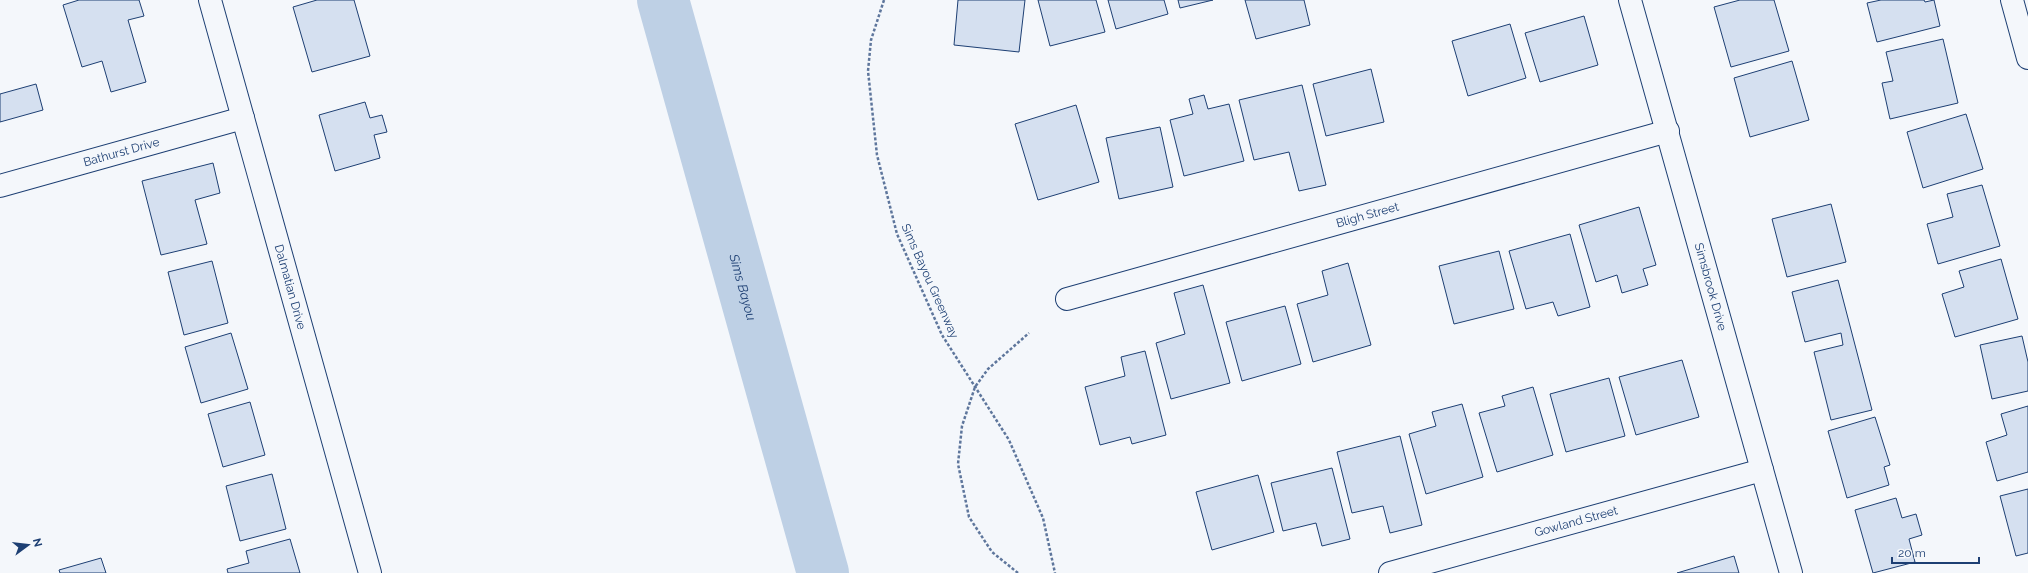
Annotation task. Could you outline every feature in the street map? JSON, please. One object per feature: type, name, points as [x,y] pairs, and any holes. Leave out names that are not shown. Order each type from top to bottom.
[{"type":"street","name":"Dalmatian Drive","points":[[210,0],[370,573]]},
{"type":"street","name":"Simsbrook Drive","points":[[1630,0],[1791,573]]},
{"type":"street","points":[[2012,0],[2028,58]]},
{"type":"street","name":"Bathurst Drive","points":[[0,186],[243,118]]},
{"type":"street","name":"Bligh Street","points":[[1067,299],[1668,131]]},
{"type":"street","name":"Gowland Street","points":[[1390,573],[1762,470]]},
{"type":"path","name":"Sims Bayou Greenway","points":[[884,0],[872,40],[868,71],[876,155],[897,234],[942,335],[1009,440],[1043,518],[1055,573]]},
{"type":"path","points":[[1018,573],[992,552],[969,517],[958,464],[962,426],[975,387],[988,369],[1028,333]]},
{"type":"building","points":[[79,0],[139,0],[144,16],[128,20],[146,82],[111,92],[102,61],[82,67],[63,5]]},
{"type":"building","points":[[317,0],[354,0],[370,56],[312,72],[293,7]]},
{"type":"building","points":[[958,0],[1025,0],[1019,52],[954,45]]},
{"type":"building","points":[[1038,0],[1096,0],[1105,32],[1050,46]]},
{"type":"building","points":[[1108,0],[1164,0],[1168,14],[1116,29]]},
{"type":"building","points":[[1178,0],[1213,0],[1180,8]]},
{"type":"building","points":[[1245,0],[1304,0],[1310,25],[1256,39]]},
{"type":"building","points":[[1740,0],[1774,0],[1789,51],[1731,67],[1714,7]]},
{"type":"building","points":[[1881,0],[1924,0],[1925,2],[1934,0],[1940,26],[1877,42],[1867,3]]},
{"type":"building","points":[[1584,16],[1598,65],[1540,82],[1525,33]]},
{"type":"building","points":[[1510,24],[1526,78],[1468,96],[1452,41]]},
{"type":"building","points":[[1943,39],[1958,103],[1890,119],[1882,83],[1893,81],[1886,52]]},
{"type":"building","points":[[1792,61],[1809,120],[1750,137],[1734,78]]},
{"type":"building","points":[[1371,69],[1384,122],[1326,136],[1313,84]]},
{"type":"building","points":[[36,84],[43,110],[0,122],[0,94]]},
{"type":"building","points":[[1302,85],[1326,185],[1299,191],[1289,152],[1254,160],[1239,100]]},
{"type":"building","points":[[1204,95],[1208,109],[1229,104],[1244,161],[1184,176],[1170,120],[1193,114],[1189,99]]},
{"type":"building","points":[[365,102],[370,118],[382,115],[387,132],[374,135],[380,158],[335,171],[319,115]]},
{"type":"building","points":[[1076,105],[1099,182],[1038,200],[1015,124]]},
{"type":"building","points":[[1966,114],[1983,169],[1923,188],[1907,132]]},
{"type":"building","points":[[1160,127],[1173,187],[1119,199],[1106,138]]},
{"type":"building","points":[[213,163],[220,193],[195,200],[207,244],[161,255],[142,181]]},
{"type":"building","points":[[1982,185],[2000,246],[1938,264],[1927,224],[1953,217],[1947,194]]},
{"type":"building","points":[[1831,204],[1846,262],[1787,277],[1772,219]]},
{"type":"building","points":[[1639,207],[1656,265],[1643,269],[1648,285],[1622,293],[1617,275],[1596,282],[1579,225]]},
{"type":"building","points":[[1570,234],[1590,307],[1558,316],[1553,302],[1526,309],[1509,251]]},
{"type":"building","points":[[1499,251],[1514,309],[1454,324],[1439,266]]},
{"type":"building","points":[[2001,259],[2018,319],[1955,337],[1942,294],[1964,287],[1959,271]]},
{"type":"building","points":[[212,261],[228,323],[184,335],[168,272]]},
{"type":"building","points":[[1348,263],[1371,345],[1313,362],[1297,304],[1328,295],[1322,271]]},
{"type":"building","points":[[1838,280],[1872,410],[1831,420],[1814,352],[1843,345],[1841,333],[1805,342],[1792,292]]},
{"type":"building","points":[[1203,285],[1230,383],[1171,399],[1156,343],[1185,334],[1174,293]]},
{"type":"building","points":[[1285,306],[1301,364],[1242,381],[1226,322]]},
{"type":"building","points":[[231,333],[248,389],[201,403],[185,347]]},
{"type":"building","points":[[2022,336],[2028,362],[2028,391],[1992,399],[1980,345]]},
{"type":"building","points":[[1145,351],[1166,435],[1132,444],[1130,437],[1100,445],[1085,387],[1125,376],[1121,357]]},
{"type":"building","points":[[1682,360],[1699,417],[1636,435],[1619,377]]},
{"type":"building","points":[[1609,378],[1625,436],[1566,452],[1550,394]]},
{"type":"building","points":[[1533,387],[1553,455],[1497,472],[1479,413],[1505,406],[1502,396]]},
{"type":"building","points":[[250,402],[265,455],[223,467],[208,414]]},
{"type":"building","points":[[1462,404],[1483,477],[1426,494],[1409,434],[1436,426],[1432,412]]},
{"type":"building","points":[[2028,406],[2028,472],[1997,481],[1986,442],[2007,435],[2001,414]]},
{"type":"building","points":[[1875,417],[1890,465],[1884,467],[1889,485],[1847,498],[1828,431]]},
{"type":"building","points":[[1400,436],[1422,525],[1390,533],[1383,506],[1352,513],[1337,452]]},
{"type":"building","points":[[1332,468],[1350,539],[1322,546],[1316,523],[1283,531],[1271,483]]},
{"type":"building","points":[[272,474],[286,529],[240,541],[226,486]]},
{"type":"building","points":[[1258,475],[1274,532],[1212,550],[1196,492]]},
{"type":"building","points":[[2028,489],[2028,553],[2016,556],[2000,496]]},
{"type":"building","points":[[1896,498],[1902,518],[1916,514],[1922,535],[1909,539],[1915,562],[1873,573],[1855,510]]},
{"type":"building","points":[[290,539],[300,573],[228,573],[227,569],[249,563],[246,551]]},
{"type":"building","points":[[1734,556],[1739,573],[1677,573]]},
{"type":"building","points":[[101,558],[106,573],[60,573],[59,570]]},
{"type":"waterway","name":"Sims Bayou","points":[[663,0],[823,573]]}]
